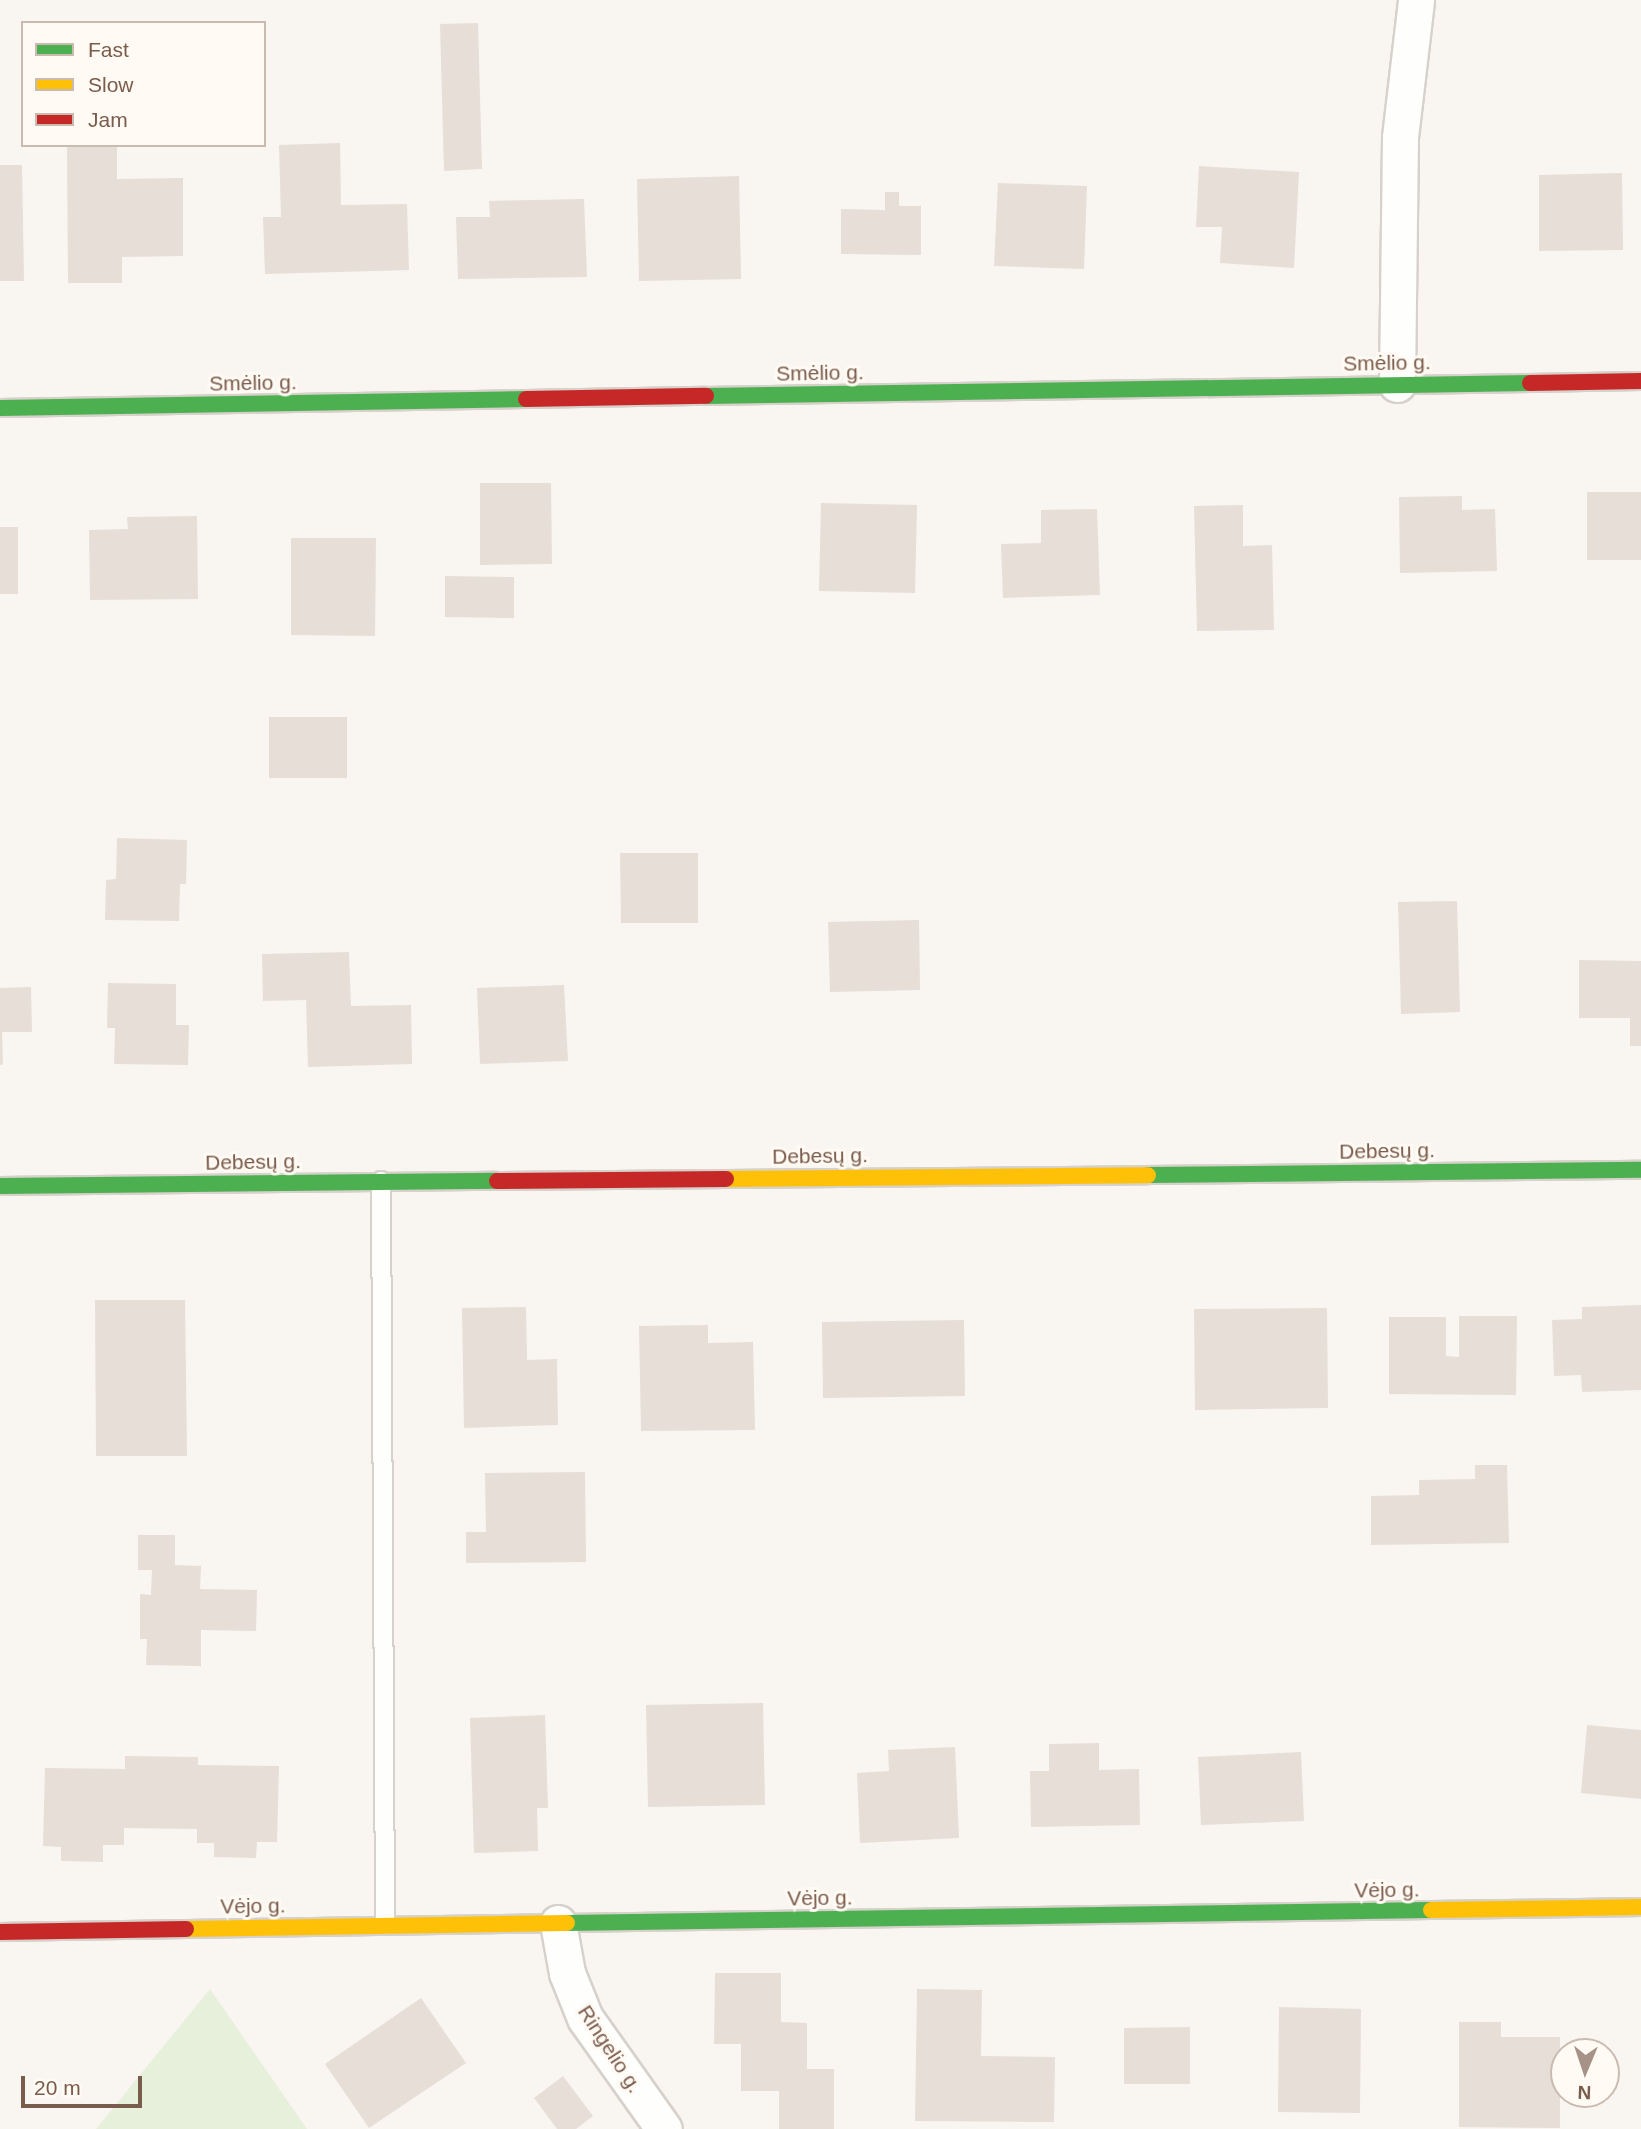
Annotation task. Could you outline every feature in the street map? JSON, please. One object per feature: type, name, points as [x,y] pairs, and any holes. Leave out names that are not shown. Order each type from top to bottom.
[{"type":"street","points":[[1397,384],[1400,137],[1416,0]]},
{"type":"street","name":"Smėlio g.","points":[[0,408],[1641,381]]},
{"type":"street","name":"Debesų g.","points":[[0,1186],[1641,1170]]},
{"type":"street","name":"Vėjo g.","points":[[0,1932],[1641,1907]]},
{"type":"street","name":"Ringelio g.","points":[[558,1923],[567,1973],[585,2018],[664,2129]]},
{"type":"lane","points":[[381,1181],[385,1925]]},
{"type":"green space","points":[[210,1989],[307,2129],[96,2129]]},
{"type":"building","points":[[478,23],[482,169],[444,171],[440,24]]},
{"type":"building","points":[[340,143],[341,205],[407,204],[409,270],[265,274],[263,217],[281,217],[279,145]]},
{"type":"building","points":[[67,147],[117,147],[117,179],[183,178],[183,256],[122,257],[122,283],[68,283]]},
{"type":"building","points":[[0,165],[22,165],[24,281],[0,281]]},
{"type":"building","points":[[1199,166],[1299,172],[1294,268],[1220,263],[1222,227],[1196,227]]},
{"type":"building","points":[[1622,173],[1623,250],[1539,251],[1539,175]]},
{"type":"building","points":[[739,176],[741,279],[639,281],[637,179]]},
{"type":"building","points":[[998,183],[1087,186],[1084,269],[994,266]]},
{"type":"building","points":[[885,192],[899,192],[899,206],[921,206],[921,255],[841,254],[841,209],[885,210]]},
{"type":"building","points":[[584,199],[587,277],[458,279],[456,217],[490,217],[489,201]]},
{"type":"building","points":[[480,483],[551,483],[552,564],[480,565]]},
{"type":"building","points":[[1587,492],[1641,492],[1641,560],[1587,560]]},
{"type":"building","points":[[1462,496],[1462,510],[1495,509],[1497,571],[1400,573],[1399,497]]},
{"type":"building","points":[[821,503],[917,505],[915,593],[819,591]]},
{"type":"building","points":[[1243,505],[1243,546],[1272,545],[1274,630],[1197,631],[1194,506]]},
{"type":"building","points":[[1097,509],[1100,595],[1003,598],[1001,544],[1041,543],[1041,510]]},
{"type":"building","points":[[197,516],[198,599],[90,600],[89,530],[128,529],[127,517]]},
{"type":"building","points":[[0,527],[18,527],[18,594],[0,594]]},
{"type":"building","points":[[291,538],[376,538],[375,636],[291,635]]},
{"type":"building","points":[[445,576],[514,577],[514,618],[445,617]]},
{"type":"building","points":[[269,717],[347,717],[347,778],[269,778]]},
{"type":"building","points":[[117,838],[187,840],[186,884],[180,884],[179,921],[105,920],[106,880],[116,879]]},
{"type":"building","points":[[620,853],[698,853],[698,923],[621,923]]},
{"type":"building","points":[[1457,901],[1460,1012],[1401,1014],[1398,902]]},
{"type":"building","points":[[919,920],[920,990],[830,992],[828,922]]},
{"type":"building","points":[[349,952],[351,1006],[411,1005],[412,1064],[308,1067],[306,1000],[263,1001],[262,954]]},
{"type":"building","points":[[1579,960],[1641,961],[1641,1046],[1630,1046],[1630,1018],[1579,1018]]},
{"type":"building","points":[[108,983],[176,984],[176,1025],[189,1025],[188,1065],[114,1064],[115,1028],[107,1028]]},
{"type":"building","points":[[564,985],[568,1061],[480,1064],[477,988]]},
{"type":"building","points":[[31,987],[32,1032],[2,1032],[3,1064],[0,1065],[0,988]]},
{"type":"building","points":[[95,1300],[185,1300],[187,1456],[96,1456]]},
{"type":"building","points":[[1641,1305],[1641,1390],[1582,1392],[1581,1375],[1554,1376],[1552,1320],[1582,1319],[1582,1307]]},
{"type":"building","points":[[526,1307],[527,1360],[557,1359],[558,1425],[464,1428],[462,1308]]},
{"type":"building","points":[[1327,1308],[1328,1408],[1195,1410],[1194,1309]]},
{"type":"building","points":[[1459,1316],[1517,1316],[1516,1395],[1389,1394],[1389,1317],[1446,1317],[1446,1356],[1459,1357]]},
{"type":"building","points":[[964,1320],[965,1396],[823,1398],[822,1322]]},
{"type":"building","points":[[708,1325],[708,1343],[753,1342],[755,1430],[641,1431],[639,1326]]},
{"type":"building","points":[[1475,1465],[1507,1465],[1509,1543],[1371,1545],[1371,1496],[1419,1495],[1419,1480],[1475,1479]]},
{"type":"building","points":[[585,1472],[586,1562],[466,1563],[466,1532],[486,1532],[485,1473]]},
{"type":"building","points":[[138,1535],[175,1535],[175,1565],[201,1566],[200,1589],[257,1590],[256,1631],[201,1630],[201,1666],[146,1665],[147,1639],[140,1639],[140,1594],[151,1595],[152,1570],[138,1570]]},
{"type":"building","points":[[763,1703],[765,1805],[648,1807],[646,1705]]},
{"type":"building","points":[[545,1715],[548,1808],[537,1808],[538,1851],[474,1853],[470,1718]]},
{"type":"building","points":[[1587,1725],[1641,1730],[1641,1799],[1581,1793]]},
{"type":"building","points":[[1099,1743],[1099,1770],[1139,1769],[1140,1825],[1031,1827],[1030,1771],[1049,1771],[1049,1744]]},
{"type":"building","points":[[955,1747],[959,1838],[860,1843],[857,1773],[889,1771],[888,1750]]},
{"type":"building","points":[[1301,1752],[1304,1821],[1201,1825],[1198,1757]]},
{"type":"building","points":[[125,1756],[198,1757],[198,1765],[279,1766],[277,1842],[257,1842],[256,1858],[214,1857],[214,1843],[197,1843],[197,1829],[124,1828],[124,1845],[103,1845],[103,1862],[61,1861],[61,1847],[43,1846],[45,1768],[125,1769]]},
{"type":"building","points":[[715,1973],[781,1973],[781,2022],[807,2023],[807,2069],[834,2069],[834,2129],[779,2129],[779,2091],[741,2091],[741,2044],[714,2044]]},
{"type":"building","points":[[917,1989],[982,1990],[981,2056],[1055,2057],[1054,2122],[915,2121]]},
{"type":"building","points":[[421,1998],[466,2063],[369,2128],[325,2064]]},
{"type":"building","points":[[1279,2007],[1361,2009],[1360,2113],[1278,2112]]},
{"type":"building","points":[[1459,2022],[1501,2022],[1501,2037],[1560,2037],[1550,2038],[1550,2108],[1560,2108],[1560,2128],[1459,2127]]},
{"type":"building","points":[[1190,2027],[1190,2084],[1124,2084],[1124,2028]]},
{"type":"building","points":[[563,2076],[593,2116],[576,2129],[557,2129],[534,2098]]},
{"type":"traffic: fast","points":[[706,396],[1530,383]]},
{"type":"traffic: fast","points":[[0,408],[526,399]]},
{"type":"traffic: fast","points":[[1148,1175],[1641,1170]]},
{"type":"traffic: fast","points":[[0,1186],[497,1181]]},
{"type":"traffic: fast","points":[[567,1923],[1431,1910]]},
{"type":"traffic: slow","points":[[726,1179],[1148,1175]]},
{"type":"traffic: slow","points":[[1431,1910],[1641,1907]]},
{"type":"traffic: slow","points":[[186,1929],[567,1923]]},
{"type":"traffic: jam","points":[[1530,383],[1641,381]]},
{"type":"traffic: jam","points":[[526,399],[706,396]]},
{"type":"traffic: jam","points":[[497,1181],[726,1179]]},
{"type":"traffic: jam","points":[[0,1932],[186,1929]]}]
